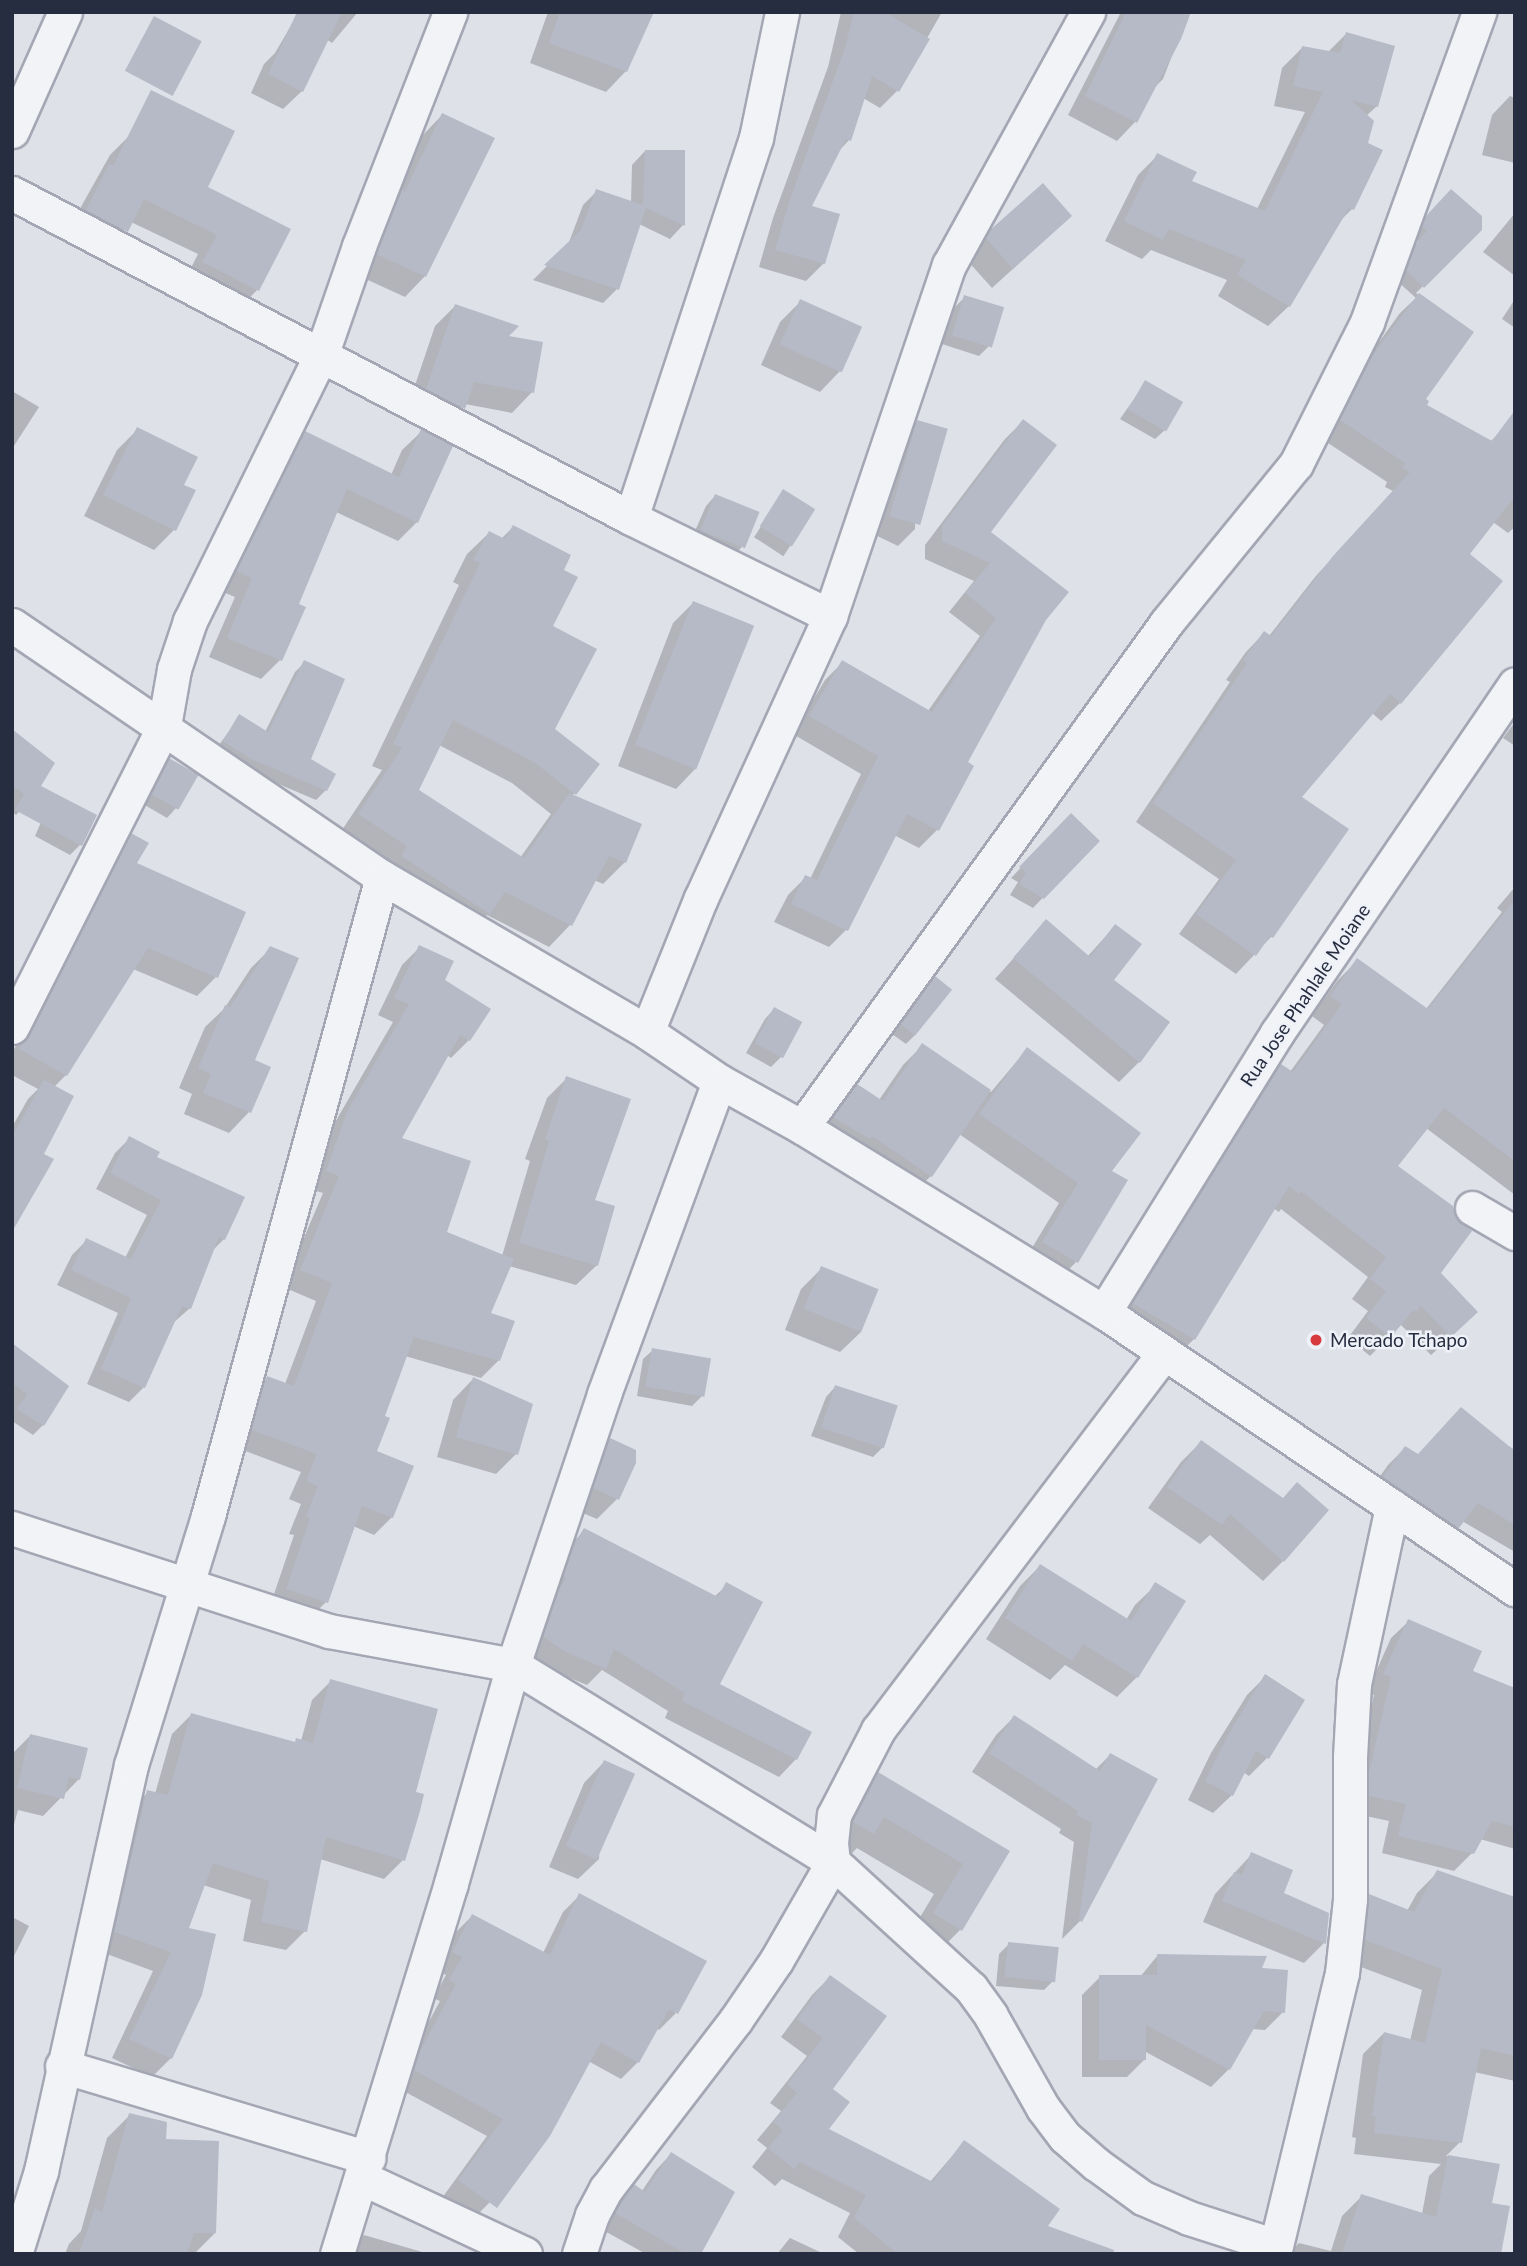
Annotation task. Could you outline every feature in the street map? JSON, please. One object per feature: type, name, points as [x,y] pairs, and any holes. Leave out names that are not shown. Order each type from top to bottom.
[{"type":"street","points":[[12,131],[65,12]]},
{"type":"street","points":[[12,1027],[164,726],[174,669],[190,621],[322,353],[359,246],[450,12]]},
{"type":"street","points":[[631,518],[756,138],[782,12]]},
{"type":"street","points":[[647,1032],[701,898],[830,616],[949,265],[1088,12]]},
{"type":"street","points":[[802,1127],[1160,631],[1296,464],[1367,322],[1479,12]]},
{"type":"street","points":[[12,193],[322,353],[631,518],[830,616]]},
{"type":"street","points":[[12,625],[382,877],[647,1032],[719,1081],[802,1127],[1104,1312],[1515,1589]]},
{"type":"street","name":"Rua Jose Phahlale Moiane","points":[[1104,1312],[1277,1033],[1515,684]]},
{"type":"street","points":[[15,2254],[41,2171],[62,2066],[131,1765],[188,1582],[382,877]]},
{"type":"street","points":[[337,2254],[365,2168],[513,1665],[604,1394],[719,1081]]},
{"type":"street","points":[[1472,1208],[1515,1233]]},
{"type":"street","points":[[579,2254],[592,2215],[606,2189],[742,2011],[776,1961],[833,1862],[831,1843],[834,1815],[878,1730],[1164,1353]]},
{"type":"street","points":[[12,1528],[188,1582],[329,1630],[513,1665],[833,1862],[971,1988],[991,2016],[1043,2108],[1065,2137],[1086,2155],[1143,2198],[1275,2250],[1342,1973],[1350,1899],[1350,1757],[1354,1684],[1392,1506]]},
{"type":"street","points":[[62,2066],[365,2168],[525,2254]]},
{"type":"building","points":[[297,12],[342,12],[303,92],[268,74]]},
{"type":"building","points":[[560,12],[654,12],[627,72],[549,43]]},
{"type":"building","points":[[854,12],[885,12],[930,39],[899,92],[872,76],[851,141],[846,139],[812,206],[840,214],[825,264],[775,250],[790,199],[845,48]]},
{"type":"building","points":[[1126,12],[1191,12],[1181,39],[1137,123],[1085,96]]},
{"type":"building","points":[[154,16],[202,41],[173,96],[125,71]]},
{"type":"building","points":[[1346,32],[1395,46],[1378,107],[1351,100],[1374,121],[1368,143],[1383,150],[1354,210],[1349,208],[1290,307],[1237,275],[1246,260],[1169,229],[1163,240],[1124,221],[1157,153],[1197,172],[1192,181],[1265,211],[1323,92],[1293,86],[1302,46],[1340,53]]},
{"type":"building","points":[[151,90],[235,131],[208,187],[291,229],[259,291],[202,262],[217,235],[144,199],[128,232],[86,210],[109,164],[113,166]]},
{"type":"building","points":[[442,113],[495,138],[426,277],[376,254],[402,190],[405,191]]},
{"type":"building","points":[[645,150],[685,150],[685,226],[646,208],[619,290],[544,265],[581,230],[596,189],[643,205]]},
{"type":"building","points":[[1043,183],[1072,216],[1013,269],[986,238],[990,230]]},
{"type":"building","points":[[1451,189],[1482,216],[1482,230],[1424,288],[1406,270],[1417,242],[1427,231],[1422,226],[1426,216]]},
{"type":"building","points":[[1419,293],[1474,332],[1426,399],[1429,401],[1427,405],[1492,441],[1515,410],[1515,496],[1470,554],[1503,581],[1401,704],[1390,694],[1302,797],[1349,829],[1273,938],[1270,936],[1256,956],[1196,914],[1236,860],[1153,803],[1247,663],[1243,660],[1264,631],[1271,636],[1333,556],[1410,472],[1402,468],[1405,463],[1340,420],[1369,360]]},
{"type":"building","points":[[964,295],[1004,307],[992,347],[952,335]]},
{"type":"building","points":[[800,299],[862,327],[842,372],[780,345]]},
{"type":"building","points":[[455,304],[519,326],[509,336],[543,342],[534,393],[474,382],[465,409],[426,389]]},
{"type":"building","points":[[1145,380],[1183,402],[1166,431],[1128,409]]},
{"type":"building","points":[[1023,419],[1057,445],[991,532],[1069,592],[1046,620],[968,762],[974,766],[939,831],[907,814],[848,931],[791,904],[805,875],[817,880],[878,756],[809,716],[842,660],[932,712],[996,618],[965,593],[990,563],[942,541],[942,526]]},
{"type":"building","points":[[917,420],[948,429],[920,525],[889,516]]},
{"type":"building","points":[[137,427],[198,457],[184,485],[196,490],[176,531],[103,495]]},
{"type":"building","points":[[421,429],[453,446],[418,523],[347,489],[299,604],[306,607],[282,661],[227,638],[252,578],[236,571],[305,431],[399,477]]},
{"type":"building","points":[[783,489],[815,509],[792,546],[760,526]]},
{"type":"building","points":[[715,494],[760,512],[745,548],[700,530]]},
{"type":"building","points":[[513,525],[571,555],[564,570],[578,577],[553,626],[597,649],[555,729],[600,764],[576,795],[534,762],[453,720],[419,790],[524,858],[569,793],[642,824],[626,863],[609,856],[572,926],[505,892],[490,914],[401,856],[407,846],[358,814],[402,748],[393,744],[480,563],[473,560],[489,531],[505,539]]},
{"type":"building","points":[[693,601],[754,626],[696,769],[635,745]]},
{"type":"building","points":[[304,660],[345,679],[311,759],[336,774],[327,791],[251,759],[223,741],[239,714],[268,732]]},
{"type":"building","points":[[12,729],[55,763],[41,786],[97,815],[82,846],[15,810],[24,794],[12,785]]},
{"type":"building","points":[[169,758],[198,775],[178,810],[149,793]]},
{"type":"building","points":[[1071,813],[1100,841],[1044,899],[1019,884],[1026,872],[1019,867]]},
{"type":"building","points":[[131,833],[149,843],[137,863],[246,912],[218,978],[148,948],[67,1076],[19,1049],[29,1036]]},
{"type":"building","points":[[1515,899],[1515,1161],[1444,1108],[1398,1166],[1453,1206],[1456,1218],[1472,1231],[1441,1273],[1478,1312],[1451,1337],[1421,1306],[1416,1312],[1413,1310],[1391,1337],[1366,1318],[1386,1291],[1370,1279],[1386,1257],[1301,1191],[1299,1194],[1289,1186],[1195,1340],[1132,1303],[1281,1064],[1293,1072],[1342,1004],[1330,996],[1357,958],[1428,1009]]},
{"type":"building","points":[[1046,919],[1090,957],[1115,924],[1142,944],[1114,980],[1170,1022],[1140,1063],[1013,958]]},
{"type":"building","points":[[419,945],[454,961],[445,980],[491,1009],[470,1041],[460,1035],[402,1138],[471,1161],[447,1232],[514,1259],[491,1313],[515,1321],[500,1361],[414,1337],[385,1416],[390,1418],[377,1451],[414,1466],[393,1518],[362,1506],[328,1603],[286,1589],[310,1518],[306,1516],[318,1486],[306,1481],[317,1454],[251,1430],[267,1376],[294,1386],[332,1283],[300,1270],[339,1176],[326,1171],[347,1112],[409,1004],[394,998]]},
{"type":"building","points":[[270,946],[299,958],[255,1060],[271,1067],[251,1113],[203,1093],[211,1074],[198,1068],[225,1005],[230,1007]]},
{"type":"building","points":[[935,976],[952,990],[915,1036],[898,1022]]},
{"type":"building","points":[[774,1007],[802,1022],[783,1058],[755,1043]]},
{"type":"building","points":[[922,1043],[991,1090],[932,1177],[872,1136],[870,1139],[833,1117],[857,1084],[883,1101]]},
{"type":"building","points":[[1027,1047],[1141,1133],[1112,1171],[1128,1180],[1078,1263],[1042,1242],[1078,1183],[979,1114]]},
{"type":"building","points":[[566,1076],[631,1099],[595,1200],[615,1206],[598,1266],[519,1243],[549,1141],[545,1139]]},
{"type":"building","points":[[44,1080],[74,1096],[44,1154],[54,1159],[12,1232],[12,1136]]},
{"type":"building","points":[[129,1136],[160,1152],[157,1157],[245,1197],[225,1240],[219,1237],[191,1309],[182,1306],[145,1388],[101,1369],[131,1298],[71,1270],[86,1238],[131,1259],[161,1200],[110,1173]]},
{"type":"building","points":[[821,1266],[878,1289],[861,1332],[804,1309]]},
{"type":"building","points":[[12,1343],[69,1386],[44,1426],[17,1409],[27,1394],[12,1383]]},
{"type":"building","points":[[652,1348],[711,1358],[704,1397],[645,1386]]},
{"type":"building","points":[[473,1377],[533,1404],[518,1455],[456,1437]]},
{"type":"building","points":[[835,1385],[898,1405],[884,1448],[821,1428]]},
{"type":"building","points":[[1461,1407],[1515,1451],[1515,1525],[1478,1503],[1459,1528],[1383,1477],[1405,1446],[1418,1454]]},
{"type":"building","points":[[610,1438],[636,1450],[636,1463],[619,1500],[593,1488]]},
{"type":"building","points":[[1201,1440],[1283,1498],[1297,1482],[1329,1510],[1284,1562],[1230,1514],[1222,1525],[1167,1487]]},
{"type":"building","points":[[584,1528],[718,1597],[726,1582],[763,1602],[720,1684],[812,1732],[797,1760],[682,1701],[685,1693],[614,1649],[606,1669],[564,1651],[543,1636],[560,1587],[566,1578],[563,1576],[573,1546]]},
{"type":"building","points":[[1040,1564],[1131,1621],[1155,1582],[1186,1601],[1138,1678],[1083,1644],[1072,1661],[1005,1618]]},
{"type":"building","points":[[1408,1619],[1482,1651],[1473,1671],[1515,1688],[1515,1827],[1492,1821],[1474,1854],[1398,1836],[1406,1804],[1369,1796],[1369,1773],[1391,1677],[1383,1674]]},
{"type":"building","points":[[1265,1674],[1305,1700],[1269,1759],[1256,1751],[1233,1796],[1205,1781],[1229,1733]]},
{"type":"building","points":[[330,1679],[438,1709],[416,1792],[424,1794],[405,1861],[326,1837],[307,1932],[261,1922],[269,1881],[213,1863],[189,1928],[216,1934],[202,1995],[172,2059],[129,2039],[171,1952],[114,1932],[147,1790],[168,1795],[191,1713],[295,1742],[296,1738],[313,1743]]},
{"type":"building","points":[[1014,1715],[1100,1771],[1110,1753],[1158,1779],[1082,1922],[1079,1920],[1092,1823],[1076,1815],[1078,1811],[989,1753]]},
{"type":"building","points":[[30,1734],[88,1748],[80,1780],[69,1777],[64,1799],[17,1788]]},
{"type":"building","points":[[604,1760],[635,1774],[597,1860],[566,1846]]},
{"type":"building","points":[[878,1772],[1010,1851],[962,1931],[933,1913],[963,1864],[884,1817],[874,1834],[853,1822]]},
{"type":"building","points":[[1251,1852],[1293,1870],[1284,1893],[1329,1913],[1326,1944],[1222,1901],[1234,1872],[1242,1875]]},
{"type":"building","points":[[1437,1870],[1515,1897],[1515,2056],[1481,2048],[1462,2143],[1374,2133],[1376,2117],[1372,2116],[1384,2032],[1425,2043],[1442,1969],[1365,1940],[1369,1894],[1414,1912]]},
{"type":"building","points":[[579,1893],[707,1961],[678,2014],[669,2009],[639,2063],[601,2042],[550,2136],[497,2208],[458,2180],[503,2119],[414,2070],[419,2053],[456,1984],[449,1980],[462,1957],[452,1952],[472,1914],[550,1955]]},
{"type":"building","points":[[1008,1942],[1059,1947],[1055,1982],[1004,1977]]},
{"type":"building","points":[[1157,1954],[1267,1956],[1262,1968],[1288,1970],[1285,2013],[1264,2011],[1230,2070],[1146,2025],[1146,2060],[1099,2060],[1099,1975],[1157,1975]]},
{"type":"building","points":[[830,1975],[887,2016],[833,2089],[850,2102],[829,2129],[933,2182],[964,2140],[1060,2209],[1048,2226],[1114,2250],[1113,2254],[898,2254],[854,2218],[866,2195],[800,2162],[794,2169],[768,2148],[783,2130],[773,2122],[797,2093],[787,2084],[823,2038],[797,2019]]},
{"type":"building","points":[[129,2113],[167,2122],[166,2139],[219,2141],[216,2233],[194,2233],[187,2254],[79,2254],[95,2208],[102,2212]]},
{"type":"building","points":[[671,2152],[735,2192],[701,2254],[686,2254],[615,2213],[634,2184],[645,2192]]},
{"type":"building","points":[[1448,2155],[1500,2164],[1492,2203],[1510,2206],[1501,2254],[1342,2254],[1361,2194],[1436,2217]]},
{"type":"place","name":"Mercado Tchapo","points":[[1316,1340]]}]
